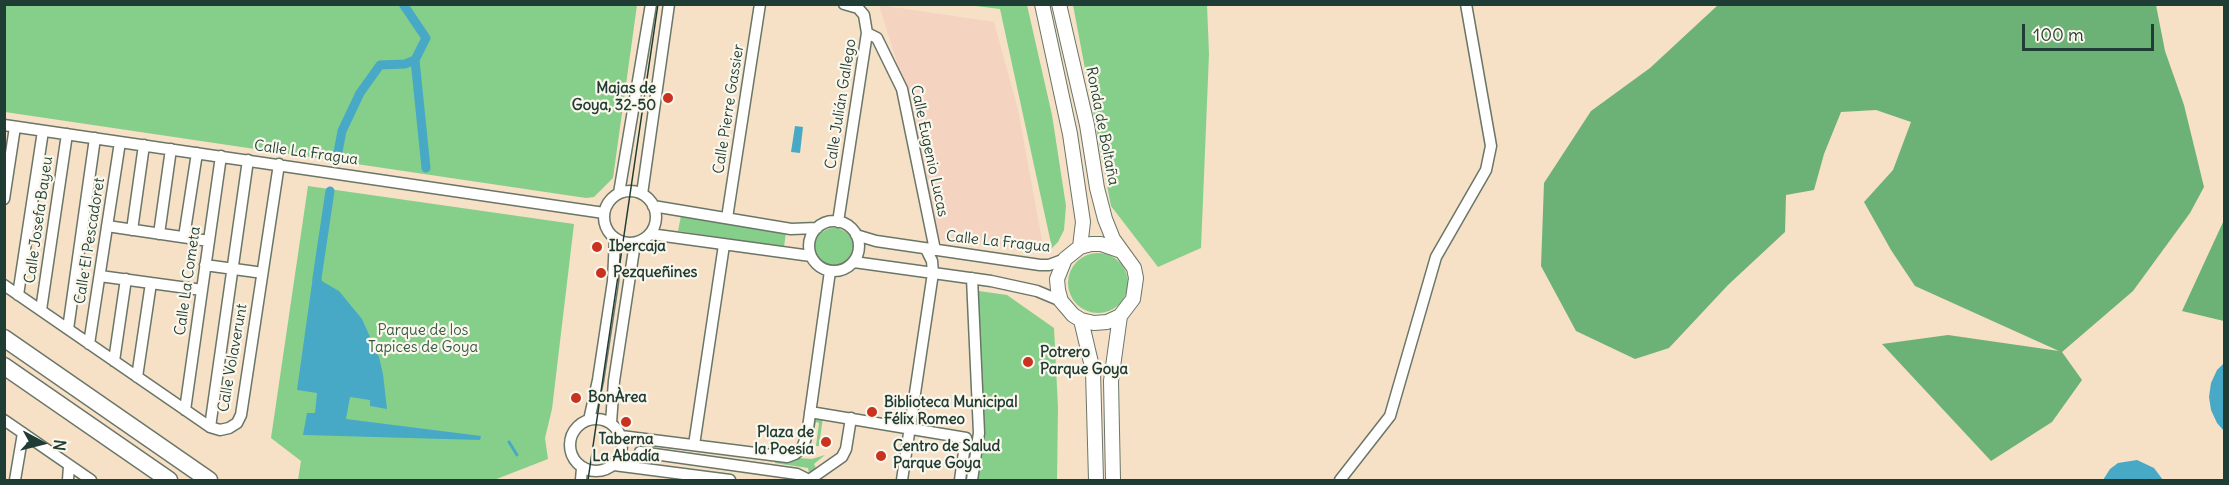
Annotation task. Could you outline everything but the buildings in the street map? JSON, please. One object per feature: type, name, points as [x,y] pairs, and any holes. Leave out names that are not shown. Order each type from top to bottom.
[{"type":"highway","points":[[4,338],[209,480]]},
{"type":"highway","points":[[8,369],[169,480]]},
{"type":"main road","points":[[1042,4],[1070,134],[1083,222],[1080,247]]},
{"type":"main road","name":"Ronda de Boltaña","points":[[1059,4],[1087,125],[1099,198],[1107,226],[1120,251],[1134,268],[1136,278],[1133,299],[1120,316],[1111,381],[1113,480]]},
{"type":"main road","points":[[1120,251],[1101,244],[1080,247],[1065,259],[1057,279],[1061,301],[1073,315],[1081,320],[1101,322],[1120,316]]},
{"type":"main road","points":[[1081,320],[1093,371],[1096,480]]},
{"type":"street","points":[[619,193],[651,4]]},
{"type":"street","points":[[642,194],[669,4]]},
{"type":"street","name":"Calle Pierre Gassier","points":[[727,218],[760,4]]},
{"type":"street","name":"Calle Julián Gallego","points":[[838,222],[867,33],[864,15],[858,8],[844,4]]},
{"type":"street","points":[[1340,480],[1390,416],[1436,257],[1486,170],[1491,146],[1466,4]]},
{"type":"street","name":"Calle Eugenio Lucas","points":[[867,33],[877,39],[902,89],[931,250],[933,273],[902,480]]},
{"type":"street","points":[[4,199],[10,126]]},
{"type":"street","name":"Calle La Fragua","points":[[10,126],[604,213]]},
{"type":"street","points":[[18,295],[43,131]]},
{"type":"street","name":"Calle Josefa Bayeu","points":[[41,310],[67,134]]},
{"type":"street","points":[[68,329],[95,138]]},
{"type":"street","name":"Calle El Pescadoret","points":[[90,344],[120,142]]},
{"type":"street","points":[[132,230],[144,145]]},
{"type":"street","points":[[159,234],[171,149]]},
{"type":"street","points":[[184,237],[197,153]]},
{"type":"street","name":"Calle La Cometa","points":[[184,410],[221,156]]},
{"type":"street","points":[[210,427],[248,160]]},
{"type":"street","name":"Calle Volaverunt","points":[[4,285],[210,427],[220,430],[229,428],[237,423],[241,415],[279,164]]},
{"type":"street","points":[[630,191],[642,194],[653,206],[656,220],[650,234],[635,243],[623,242],[615,238],[606,229],[604,213],[609,200],[619,193],[630,191]]},
{"type":"street","points":[[653,206],[791,229],[817,228]]},
{"type":"street","points":[[838,222],[850,227],[856,234],[859,250],[854,262],[845,269],[830,271],[818,266],[811,256],[810,240],[817,228],[825,223],[838,222]]},
{"type":"street","points":[[108,226],[209,241]]},
{"type":"street","points":[[650,234],[811,256]]},
{"type":"street","name":"Calle La Fragua","points":[[856,234],[870,240],[1040,265],[1049,265],[1065,259]]},
{"type":"street","points":[[589,420],[598,380],[613,281],[615,238]]},
{"type":"street","points":[[611,423],[614,381],[635,243]]},
{"type":"street","points":[[694,445],[724,245]]},
{"type":"street","points":[[854,262],[972,278],[1030,289],[1061,301]]},
{"type":"street","points":[[205,265],[256,272]]},
{"type":"street","points":[[621,436],[787,457],[795,454],[804,443],[810,412],[830,271]]},
{"type":"street","points":[[100,276],[202,290]]},
{"type":"street","points":[[972,278],[979,433],[972,480]]},
{"type":"street","points":[[114,360],[126,279]]},
{"type":"street","points":[[137,377],[151,283]]},
{"type":"street","points":[[810,412],[966,438],[960,480]]},
{"type":"street","points":[[640,452],[801,475],[809,480],[842,457],[846,449],[851,418]]},
{"type":"street","points":[[601,480],[609,467],[621,453],[621,436],[611,423],[602,419],[589,420],[578,426],[569,440],[571,455],[582,468],[594,470],[609,467],[730,480]]},
{"type":"street","points":[[4,420],[91,480]]},
{"type":"street","points":[[15,480],[22,433]]},
{"type":"street","points":[[68,480],[69,466]]},
{"type":"street","points":[[581,480],[582,468]]},
{"type":"shaded area","points":[[879,5],[994,22],[1018,110],[1044,251],[1020,251],[935,239],[902,78]]},
{"type":"green space","points":[[5,4],[637,5],[613,178],[594,197],[586,198],[5,112]]},
{"type":"green space","points":[[968,5],[1027,5],[1052,115],[1066,206],[1064,230],[1052,248],[1000,9]]},
{"type":"green space","points":[[1073,5],[1207,5],[1209,54],[1201,248],[1158,267],[1111,206]]},
{"type":"green space","points":[[1718,5],[2156,5],[2165,51],[2184,105],[2204,187],[2190,213],[2133,291],[2062,352],[2082,380],[2052,422],[1991,461],[1882,344],[1948,335],[2059,351],[1915,286],[1891,250],[1864,202],[1893,170],[1911,122],[1876,110],[1841,112],[1824,154],[1814,190],[1786,195],[1785,232],[1728,285],[1669,348],[1635,359],[1576,331],[1541,266],[1544,183],[1591,111],[1650,68]]},
{"type":"green space","name":"Parque de los Tapices de Goya","points":[[308,186],[574,224],[552,409],[545,438],[548,459],[494,480],[298,480],[301,461],[271,438]]},
{"type":"green space","points":[[681,216],[786,232],[784,247],[678,231]]},
{"type":"green space","points":[[2224,220],[2224,321],[2182,311]]},
{"type":"green space","points":[[834,228],[841,229],[847,234],[852,240],[852,254],[847,260],[841,265],[834,266],[827,265],[821,260],[816,254],[815,247],[816,240],[821,234],[827,229]]},
{"type":"green space","points":[[1098,253],[1115,258],[1123,266],[1128,283],[1123,300],[1115,308],[1098,313],[1081,308],[1073,300],[1068,283],[1073,266],[1081,258]]},
{"type":"green space","points":[[972,290],[1007,295],[1054,328],[1058,407],[1057,480],[972,480],[979,433]]},
{"type":"green space","points":[[814,415],[823,417],[819,446],[816,446],[819,423],[816,422],[811,445],[799,458],[812,459],[825,455],[814,464],[816,468],[809,473],[808,468],[775,463],[775,460],[790,460]]},
{"type":"water","points":[[795,126],[803,127],[800,153],[791,152]]},
{"type":"water","points":[[313,276],[339,291],[362,319],[379,357],[383,374],[387,409],[370,406],[370,400],[350,397],[346,419],[481,436],[480,440],[303,435],[307,413],[315,413],[317,393],[297,390]]},
{"type":"water","points":[[2224,363],[2224,431],[2211,410],[2209,397],[2211,383],[2217,370]]},
{"type":"water","points":[[2137,460],[2154,468],[2163,480],[2103,480],[2110,469],[2118,463]]},
{"type":"waterway","points":[[338,152],[342,131],[360,93],[380,65],[405,64],[415,60],[426,38],[403,4]]},
{"type":"waterway","points":[[415,60],[426,168]]},
{"type":"waterway","points":[[319,290],[317,278],[330,191]]},
{"type":"waterway","points":[[509,442],[517,455]]},
{"type":"tram line","points":[[588,480],[658,4]]},
{"type":"place","name":"Majas de Goya, 32-50","points":[[668,98]]},
{"type":"place","name":"Ibercaja","points":[[597,247]]},
{"type":"place","name":"Pezqueñines","points":[[601,273]]},
{"type":"place","name":"Potrero Parque Goya","points":[[1028,362]]},
{"type":"place","name":"BonÀrea","points":[[576,398]]},
{"type":"place","name":"Biblioteca Municipal Félix Romeo","points":[[872,412]]},
{"type":"place","name":"Taberna La Abadía","points":[[626,422]]},
{"type":"place","name":"Plaza de la Poesía","points":[[826,442]]},
{"type":"place","name":"Centro de Salud Parque Goya","points":[[881,456]]}]
